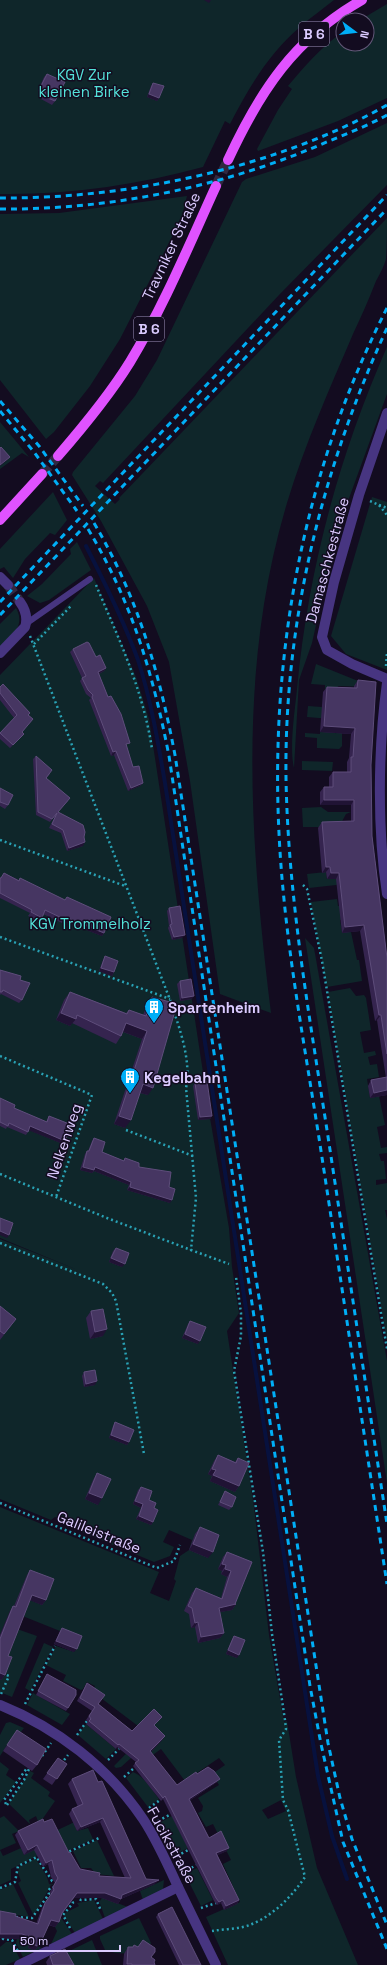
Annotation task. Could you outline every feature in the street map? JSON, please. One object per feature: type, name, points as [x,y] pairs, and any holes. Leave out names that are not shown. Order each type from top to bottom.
[{"type":"main road","name":"B 6","points":[[228,160],[242,130],[262,96],[287,61],[316,32],[344,10],[362,0]]},
{"type":"main road","name":"Travniker Straße","points":[[58,456],[87,422],[130,363],[165,297],[216,186]]},
{"type":"main road","points":[[0,520],[42,474]]},
{"type":"street","name":"Damaschkestraße","points":[[387,413],[359,495],[334,582],[322,637],[326,650],[352,664],[387,679]]},
{"type":"street","points":[[0,577],[8,585]]},
{"type":"street","points":[[0,654],[26,625],[24,608],[20,602]]},
{"type":"street","points":[[387,683],[381,750],[381,825],[387,889]]},
{"type":"street","name":"Fucikstraße","points":[[1,1705],[35,1720],[56,1733],[103,1772],[125,1795],[143,1819],[156,1841],[216,1965]]},
{"type":"street","points":[[22,1964],[178,1887]]},
{"type":"lane","points":[[26,625],[92,581]]},
{"type":"path","points":[[359,495],[387,508]]},
{"type":"path","points":[[379,505],[387,515]]},
{"type":"path","points":[[92,581],[138,689],[148,718],[152,749]]},
{"type":"path","points":[[34,644],[72,604]]},
{"type":"path","points":[[26,625],[178,1023],[189,1076],[186,1088],[196,1198],[191,1250]]},
{"type":"path","points":[[386,668],[387,652]]},
{"type":"path","points":[[0,840],[125,886]]},
{"type":"path","points":[[303,885],[307,889],[322,961],[387,1349]]},
{"type":"path","points":[[0,937],[170,999]]},
{"type":"path","points":[[155,1000],[156,994]]},
{"type":"path","name":"Nelkenweg","points":[[0,1056],[92,1095],[56,1198]]},
{"type":"path","points":[[126,1130],[193,1156]]},
{"type":"path","points":[[0,1174],[56,1198],[229,1264]]},
{"type":"path","points":[[0,1243],[103,1284],[112,1293],[116,1301],[144,1454]]},
{"type":"path","points":[[200,1932],[252,1924],[277,1908],[294,1893],[305,1877],[288,1810],[283,1800],[279,1740],[286,1729],[286,1720],[272,1634],[263,1552],[234,1371],[242,1336],[241,1313],[236,1277]]},
{"type":"path","name":"Galileistraße","points":[[0,1503],[157,1568],[174,1561],[180,1545]]},
{"type":"path","points":[[24,1706],[55,1646]]},
{"type":"path","points":[[1,1705],[9,1676],[4,1674]]},
{"type":"path","points":[[75,1737],[88,1721]]},
{"type":"path","points":[[42,1756],[52,1741]]},
{"type":"path","points":[[106,1762],[119,1748]]},
{"type":"path","points":[[59,1768],[69,1753]]},
{"type":"path","points":[[123,1778],[134,1768]]},
{"type":"path","points":[[28,1769],[24,1780],[6,1805],[4,1800],[28,1769]]},
{"type":"path","points":[[147,1810],[160,1800]]},
{"type":"path","points":[[156,1822],[173,1813]]},
{"type":"path","points":[[71,1858],[68,1852],[99,1838],[100,1840]]},
{"type":"path","points":[[174,1857],[190,1849]]},
{"type":"path","points":[[0,1888],[15,1882],[18,1866],[37,1857],[42,1868],[47,1872],[52,1882],[56,1882]]},
{"type":"path","points":[[182,1873],[196,1865]]},
{"type":"path","points":[[9,1916],[32,1918],[37,1913],[51,1888],[56,1888]]},
{"type":"path","points":[[77,1896],[77,1898],[81,1900],[96,1899],[106,1922]]},
{"type":"path","points":[[72,1898],[73,1903],[63,1915],[75,1937]]},
{"type":"path","points":[[199,1909],[216,1903]]},
{"type":"path","points":[[3,1938],[12,1940],[22,1964]]},
{"type":"green space","name":"KGV Zur kleinen Birke","points":[[0,0],[334,0],[289,37],[269,60],[244,98],[230,124],[225,121],[203,167],[153,179],[103,188],[52,193],[0,194]]},
{"type":"green space","points":[[387,4],[387,98],[338,121],[258,151],[257,149],[278,110],[292,89],[288,86],[314,57],[335,38],[335,52],[375,52],[375,12],[374,12]]},
{"type":"green space","points":[[387,123],[387,185],[279,295],[103,483],[100,481],[95,486],[115,504],[120,499],[119,498],[387,218],[387,249],[385,262],[318,417],[287,503],[271,566],[260,629],[254,693],[252,756],[258,885],[271,1013],[220,994],[190,781],[169,662],[147,606],[101,521],[72,475],[135,396],[157,360],[242,182],[246,179],[315,157]]},
{"type":"green space","points":[[187,196],[181,219],[120,339],[90,386],[54,432],[46,439],[0,380],[0,214],[59,213]]},
{"type":"green space","points":[[387,347],[387,394],[348,501],[326,580],[312,643],[299,680],[294,768],[292,740],[302,645],[318,557],[340,472],[354,430]]},
{"type":"green space","points":[[0,422],[29,457],[22,453],[0,469]]},
{"type":"green space","points":[[53,492],[67,520],[55,535],[50,533],[25,559],[13,578],[4,567],[0,569],[0,549]]},
{"type":"green space","points":[[372,497],[387,502],[387,670],[346,654],[331,636]]},
{"type":"green space","points":[[77,542],[91,570],[49,600],[40,603],[27,596],[42,584],[71,554],[70,549]]},
{"type":"green space","name":"KGV Trommelholz","points":[[94,578],[136,677],[149,719],[210,1118],[229,1228],[232,1267],[239,1313],[227,1331],[254,1507],[269,1635],[284,1722],[287,1721],[296,1777],[317,1868],[358,1965],[228,1965],[206,1917],[240,1902],[223,1864],[231,1860],[213,1824],[206,1827],[198,1813],[202,1811],[203,1806],[198,1798],[219,1785],[212,1774],[225,1765],[219,1758],[185,1781],[161,1749],[150,1757],[141,1749],[121,1767],[116,1768],[114,1766],[159,1720],[138,1726],[93,1692],[95,1686],[87,1682],[81,1690],[63,1681],[66,1675],[46,1665],[56,1646],[74,1652],[80,1639],[10,1611],[0,1635],[0,1507],[159,1572],[150,1593],[169,1601],[176,1581],[174,1579],[180,1556],[189,1550],[192,1540],[169,1530],[163,1542],[174,1547],[170,1556],[154,1562],[65,1525],[63,1520],[55,1517],[51,1520],[0,1499],[0,1239],[78,1270],[0,1238],[0,675]],"holes":[[[281,1800],[286,1811],[268,1819],[262,1810]]]},
{"type":"green space","points":[[16,608],[19,614],[19,620],[16,630],[9,640],[0,648],[0,624]]},
{"type":"green space","points":[[316,664],[373,687],[338,686],[337,693],[325,692],[325,685],[311,684]]},
{"type":"green space","points":[[308,706],[335,708],[343,720],[307,717]]},
{"type":"green space","points":[[320,731],[342,733],[342,746],[339,749],[317,748],[317,738],[305,737],[305,733],[320,734]]},
{"type":"green space","points":[[302,761],[333,762],[332,771],[302,770]]},
{"type":"green space","points":[[321,807],[328,812],[351,812],[346,814],[339,827],[303,827],[302,808]]},
{"type":"green space","points":[[326,872],[327,879],[345,877],[345,884],[309,888],[307,874]]},
{"type":"green space","points":[[337,899],[338,906],[348,904],[350,919],[340,920],[342,932],[351,932],[357,960],[359,960],[362,981],[327,987],[311,902]]},
{"type":"green space","points":[[305,938],[314,948],[387,1361],[387,1483]]},
{"type":"green space","points":[[350,988],[356,996],[364,995],[366,998],[371,1030],[360,1032],[364,1053],[375,1051],[376,1055],[368,1057],[370,1065],[377,1064],[379,1077],[367,1079],[370,1098],[379,1096],[385,1125],[377,1127],[381,1148],[387,1147],[387,1153],[379,1154],[381,1161],[384,1161],[386,1179],[376,1180],[376,1185],[387,1183],[387,1210],[385,1210],[387,1219],[387,1341],[328,992]]},
{"type":"green space","points":[[17,1629],[37,1636],[12,1697],[0,1692],[0,1647]]},
{"type":"green space","points":[[44,1643],[53,1647],[30,1691],[25,1688]]},
{"type":"green space","points":[[33,1693],[70,1714],[62,1725],[27,1705]]},
{"type":"green space","points":[[10,1722],[24,1728],[16,1738],[13,1736],[0,1756],[0,1735],[6,1723]]},
{"type":"green space","points":[[86,1724],[116,1749],[106,1759],[78,1735]]},
{"type":"green space","points":[[0,1762],[9,1769],[6,1775],[16,1782],[0,1803]]},
{"type":"green space","points":[[30,1771],[34,1773],[31,1778],[50,1792],[48,1796],[55,1801],[39,1824],[36,1816],[29,1820],[30,1824],[9,1804]]},
{"type":"green space","points":[[133,1772],[144,1780],[159,1799],[148,1807],[126,1778]]},
{"type":"green space","points":[[4,1816],[19,1831],[12,1834],[16,1843],[0,1850],[0,1818]]},
{"type":"green space","points":[[172,1816],[188,1848],[176,1854],[159,1823]]},
{"type":"green space","points":[[83,1818],[75,1826],[77,1831],[88,1828],[93,1839],[63,1853],[43,1853],[11,1869],[11,1880],[0,1885],[0,1850],[3,1856],[21,1848],[24,1855],[45,1836]]},
{"type":"green space","points":[[97,1840],[114,1876],[96,1874],[91,1868],[81,1868],[73,1851]]},
{"type":"green space","points":[[36,1858],[47,1877],[49,1884],[57,1885],[51,1885],[36,1912],[33,1914],[18,1883],[21,1881],[18,1873],[19,1867]]},
{"type":"green space","points":[[197,1868],[213,1900],[201,1906],[185,1874]]},
{"type":"green space","points":[[164,1880],[163,1889],[143,1900],[140,1891]]},
{"type":"green space","points":[[13,1884],[29,1917],[0,1912],[0,1890]]},
{"type":"green space","points":[[102,1895],[106,1899],[128,1907],[105,1918],[99,1901],[101,1900]]},
{"type":"green space","points":[[94,1900],[103,1919],[75,1933],[64,1916],[65,1913],[79,1906],[77,1903]]},
{"type":"green space","points":[[60,1916],[72,1934],[51,1944],[57,1931],[55,1927]]},
{"type":"green space","points":[[139,1918],[151,1943],[146,1951],[125,1954],[105,1950],[100,1936]]},
{"type":"green space","points":[[17,1938],[42,1948],[23,1957],[16,1943]]},
{"type":"green space","points":[[92,1940],[102,1965],[66,1965],[61,1955]]},
{"type":"green space","points":[[6,1942],[11,1942],[20,1959],[6,1965],[0,1965],[0,1947]]},
{"type":"building","points":[[47,74],[65,82],[55,101],[43,96],[46,90],[40,88]]},
{"type":"building","points":[[153,83],[164,86],[159,98],[149,94]]},
{"type":"building","points":[[1,447],[10,457],[0,465],[0,448]]},
{"type":"building","points":[[87,642],[89,643],[96,657],[100,655],[106,668],[98,672],[108,697],[111,696],[121,714],[130,743],[126,744],[133,767],[139,766],[143,783],[131,788],[116,751],[113,752],[92,697],[93,695],[88,690],[82,678],[86,676],[73,649]]},
{"type":"building","points":[[358,680],[376,682],[371,765],[372,836],[387,958],[387,1054],[364,925],[345,927],[339,873],[331,873],[330,867],[326,867],[322,822],[354,821],[354,800],[324,800],[324,787],[333,787],[333,772],[351,772],[351,757],[353,757],[355,728],[324,726],[327,687],[357,688]]},
{"type":"building","points":[[3,684],[30,713],[28,715],[33,719],[22,732],[24,734],[13,745],[0,733],[17,715],[0,693],[0,687]]},
{"type":"building","points":[[36,756],[52,770],[46,778],[70,798],[58,812],[83,825],[85,842],[69,848],[63,830],[52,824],[57,813],[52,819],[38,812]]},
{"type":"building","points":[[0,788],[13,795],[8,805],[0,802]]},
{"type":"building","points":[[4,873],[19,881],[20,878],[65,900],[67,897],[111,917],[104,933],[65,917],[64,919],[45,910],[42,918],[31,912],[32,910],[0,893],[0,878]]},
{"type":"building","points":[[180,906],[185,935],[174,937],[170,925],[172,924],[169,908]]},
{"type":"building","points":[[105,956],[118,961],[114,972],[101,968]]},
{"type":"building","points":[[0,970],[21,976],[20,980],[30,983],[22,1000],[3,990],[0,992]]},
{"type":"building","points":[[191,979],[194,996],[182,998],[180,981]]},
{"type":"building","points":[[70,992],[127,1014],[129,1010],[146,1016],[152,997],[177,1004],[153,1088],[143,1084],[131,1120],[119,1116],[147,1031],[126,1023],[121,1036],[77,1015],[76,1019],[61,1013]]},
{"type":"building","points":[[387,1077],[387,1090],[374,1093],[371,1080]]},
{"type":"building","points":[[207,1081],[212,1116],[200,1117],[195,1083]]},
{"type":"building","points":[[0,1098],[15,1105],[14,1108],[47,1122],[49,1116],[72,1125],[65,1141],[30,1126],[28,1132],[9,1123],[8,1126],[0,1122]]},
{"type":"building","points":[[94,1138],[105,1142],[102,1152],[124,1161],[125,1158],[139,1163],[139,1167],[171,1172],[169,1187],[175,1189],[172,1200],[130,1187],[131,1182],[95,1167],[94,1170],[83,1167],[87,1151],[89,1151]]},
{"type":"building","points":[[0,1218],[13,1223],[9,1235],[0,1231]]},
{"type":"building","points":[[116,1248],[129,1253],[125,1264],[111,1258]]},
{"type":"building","points":[[0,1306],[16,1319],[4,1334],[0,1331]]},
{"type":"building","points":[[103,1309],[107,1329],[95,1332],[91,1311]]},
{"type":"building","points":[[190,1321],[206,1327],[200,1341],[185,1334]]},
{"type":"building","points":[[95,1370],[97,1381],[86,1384],[84,1372]]},
{"type":"building","points":[[115,1422],[134,1430],[129,1442],[111,1435]]},
{"type":"building","points":[[218,1455],[236,1463],[238,1458],[249,1463],[239,1486],[213,1475],[216,1470],[212,1469]]},
{"type":"building","points":[[97,1473],[111,1479],[102,1498],[89,1493]]},
{"type":"building","points":[[141,1487],[152,1491],[149,1500],[156,1503],[154,1508],[158,1510],[153,1522],[139,1516],[143,1504],[135,1501]]},
{"type":"building","points":[[225,1491],[236,1497],[232,1507],[220,1502]]},
{"type":"building","points":[[200,1527],[219,1535],[213,1552],[193,1544]]},
{"type":"building","points":[[227,1552],[252,1562],[236,1604],[219,1608],[224,1633],[201,1637],[198,1622],[195,1623],[192,1608],[188,1606],[196,1588],[222,1599],[231,1571],[225,1569],[226,1565],[222,1564]]},
{"type":"building","points":[[30,1570],[54,1579],[46,1600],[32,1595],[8,1656],[12,1657],[5,1675],[0,1673],[0,1639],[13,1606],[16,1607]]},
{"type":"building","points":[[62,1628],[82,1636],[77,1649],[56,1641]]},
{"type":"building","points":[[234,1636],[245,1640],[239,1655],[228,1650]]},
{"type":"building","points":[[47,1674],[76,1690],[76,1695],[68,1708],[38,1691]]},
{"type":"building","points":[[87,1683],[105,1695],[98,1704],[132,1731],[154,1709],[162,1717],[154,1725],[165,1736],[150,1751],[177,1785],[196,1772],[197,1774],[208,1767],[214,1771],[220,1779],[189,1799],[209,1838],[221,1831],[229,1848],[216,1853],[239,1900],[226,1906],[223,1900],[219,1902],[165,1796],[163,1798],[135,1763],[139,1760],[89,1721],[91,1719],[89,1716],[95,1707],[80,1698]]},
{"type":"building","points":[[17,1730],[46,1749],[37,1765],[7,1745]]},
{"type":"building","points":[[58,1758],[67,1764],[57,1779],[47,1773]]},
{"type":"building","points":[[93,1770],[98,1782],[102,1781],[146,1879],[159,1880],[122,1895],[121,1899],[105,1893],[77,1893],[62,1913],[59,1922],[51,1920],[40,1944],[37,1946],[31,1943],[33,1938],[22,1934],[0,1934],[0,1911],[16,1914],[15,1916],[38,1924],[45,1903],[54,1890],[53,1887],[58,1878],[55,1873],[52,1860],[46,1863],[37,1845],[28,1850],[18,1831],[43,1819],[44,1822],[52,1819],[69,1853],[70,1852],[80,1869],[100,1873],[99,1876],[131,1878],[103,1818],[81,1827],[72,1809],[83,1804],[72,1779]]},
{"type":"building","points":[[172,1907],[201,1965],[183,1965],[158,1914]]},
{"type":"building","points":[[143,1940],[155,1948],[155,1952],[151,1957],[155,1960],[155,1965],[127,1964],[128,1947],[133,1947],[134,1945],[138,1947]]},
{"type":"building","points":[[65,1949],[74,1965],[53,1965],[50,1956]]},
{"type":"waterway","points":[[86,546],[133,645],[147,690],[157,737],[318,1776],[332,1836],[347,1879]]},
{"type":"tunnel","points":[[216,186],[228,160]]},
{"type":"tunnel","points":[[42,474],[58,456]]},
{"type":"tunnel","points":[[8,585],[20,602]]},
{"type":"railway","points":[[0,198],[49,197],[98,193],[149,186],[200,176],[298,146],[344,127],[387,105]]},
{"type":"railway","points":[[0,209],[42,208],[126,200],[210,183],[290,157],[359,129],[387,115]]},
{"type":"railway","points":[[0,602],[387,195]]},
{"type":"railway","points":[[0,615],[387,209]]},
{"type":"railway","points":[[387,308],[358,370],[334,433],[314,498],[298,563],[287,630],[280,697],[278,765],[279,833],[285,913],[290,953],[387,1584]]},
{"type":"railway","points":[[387,328],[364,381],[344,436],[326,491],[311,547],[300,604],[292,662],[287,720],[286,778],[291,866],[300,955],[387,1524]]},
{"type":"railway","points":[[0,401],[39,446],[83,506]]},
{"type":"railway","points":[[0,411],[34,452],[77,511]]},
{"type":"railway","points":[[94,523],[123,579],[135,607],[154,665],[169,724],[328,1743],[340,1798],[352,1839],[387,1925]]},
{"type":"railway","points":[[88,529],[103,556],[129,611],[148,667],[163,726],[169,756],[310,1686],[321,1744],[343,1842],[387,1949]]},
{"type":"place","name":"Spartenheim","points":[[154,1024]]},
{"type":"place","name":"Kegelbahn","points":[[130,1094]]}]
